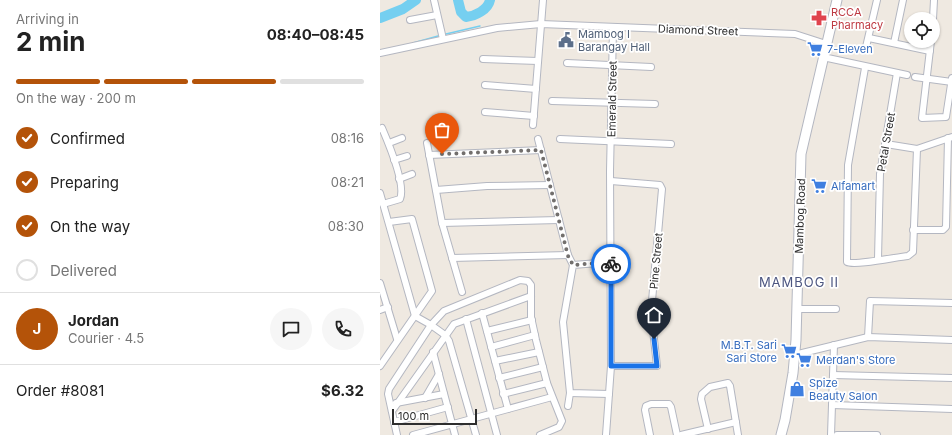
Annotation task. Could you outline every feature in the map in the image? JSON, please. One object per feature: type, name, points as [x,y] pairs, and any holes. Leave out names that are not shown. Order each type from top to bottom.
[{"type":"main road","name":"Mambog Road","points":[[781,435],[785,420],[794,355],[802,154],[822,57],[837,0]]},
{"type":"street","points":[[434,0],[443,39]]},
{"type":"street","points":[[533,125],[543,0]]},
{"type":"street","points":[[866,47],[877,0]]},
{"type":"street","points":[[894,43],[903,0]]},
{"type":"street","points":[[933,12],[934,0]]},
{"type":"street","points":[[410,20],[437,15]]},
{"type":"street","name":"Diamond Street","points":[[380,53],[497,28],[541,24],[795,34],[826,44]]},
{"type":"street","name":"Emerald Street","points":[[606,435],[611,366],[610,171],[613,28]]},
{"type":"street","points":[[868,38],[930,51]]},
{"type":"street","points":[[930,48],[922,118],[927,119],[946,116],[952,78]]},
{"type":"street","points":[[822,57],[865,68],[907,75]]},
{"type":"street","points":[[483,59],[538,61]]},
{"type":"street","points":[[567,63],[651,67]]},
{"type":"street","points":[[865,68],[848,165],[845,258],[850,263],[911,254],[917,149]]},
{"type":"street","name":"Petal Street","points":[[878,259],[880,174],[897,73]]},
{"type":"street","points":[[915,77],[952,82]]},
{"type":"street","points":[[485,85],[536,89]]},
{"type":"street","points":[[552,101],[655,104]]},
{"type":"street","points":[[485,112],[534,116]]},
{"type":"street","points":[[380,128],[382,128],[394,160],[399,179],[400,199],[383,204]]},
{"type":"street","points":[[388,143],[402,138]]},
{"type":"street","points":[[886,144],[917,149],[950,138],[946,227],[943,230],[913,230]]},
{"type":"street","points":[[538,139],[568,256],[573,265],[563,322],[570,393],[568,406]]},
{"type":"street","points":[[560,139],[611,140],[671,144]]},
{"type":"street","points":[[427,143],[442,223],[462,292]]},
{"type":"street","points":[[429,155],[541,150]]},
{"type":"street","points":[[394,160],[407,156]]},
{"type":"street","points":[[399,179],[412,174]]},
{"type":"street","name":"Pine Street","points":[[611,181],[660,185],[662,189],[651,312],[657,366],[611,366]]},
{"type":"street","points":[[436,190],[488,186],[550,185]]},
{"type":"street","points":[[380,193],[415,316],[445,335],[449,341],[476,435]]},
{"type":"street","points":[[380,366],[397,339],[432,291],[412,219],[389,222]]},
{"type":"street","points":[[442,223],[559,220]]},
{"type":"street","points":[[452,258],[568,256]]},
{"type":"street","points":[[573,265],[611,262]]},
{"type":"street","points":[[397,435],[388,389],[431,325],[444,311],[520,280],[528,281],[531,285],[532,320],[535,335],[547,383],[561,417],[562,424],[540,435]]},
{"type":"street","points":[[380,285],[397,339]]},
{"type":"street","points":[[392,411],[396,403],[454,324],[531,296]]},
{"type":"street","points":[[868,337],[870,301],[952,303]]},
{"type":"street","points":[[380,310],[388,307]]},
{"type":"street","points":[[796,309],[836,309]]},
{"type":"street","points":[[482,313],[508,409]]},
{"type":"street","points":[[466,319],[497,435]]},
{"type":"street","points":[[487,331],[532,320]]},
{"type":"street","points":[[491,347],[535,335]]},
{"type":"street","points":[[794,355],[868,337],[952,340]]},
{"type":"street","points":[[831,435],[834,345]]},
{"type":"street","points":[[433,352],[455,435]]},
{"type":"street","points":[[495,361],[539,352]]},
{"type":"street","points":[[499,378],[543,367]]},
{"type":"street","points":[[425,398],[440,374]]},
{"type":"street","points":[[833,375],[952,378]]},
{"type":"street","points":[[504,394],[547,383]]},
{"type":"street","points":[[708,429],[701,399],[702,394],[710,388],[728,383],[730,386],[738,435]]},
{"type":"street","points":[[570,393],[609,394]]},
{"type":"street","points":[[396,403],[444,394]]},
{"type":"street","points":[[413,435],[552,397]]},
{"type":"street","points":[[650,435],[645,410],[646,406],[651,404],[669,404],[677,435]]},
{"type":"street","points":[[832,405],[952,409]]},
{"type":"street","points":[[394,422],[448,407]]},
{"type":"street","points":[[681,435],[736,422]]},
{"type":"street","points":[[837,435],[876,435]]},
{"type":"waterway","points":[[380,18],[403,9],[416,0]]},
{"type":"waterway","points":[[458,0],[461,12],[466,17],[484,10],[489,4],[490,0]]},
{"type":"waterway","points":[[446,34],[480,26]]},
{"type":"waterway","points":[[413,43],[438,36]]},
{"type":"way so far","points":[[442,154],[541,150],[568,256],[573,265],[611,262],[611,264]]},
{"type":"place","name":"RCCA Pharmacy","points":[[819,18]]},
{"type":"place","name":"Mambog I Barangay Hall","points":[[566,40]]},
{"type":"place","name":"7-Eleven","points":[[815,49]]},
{"type":"place","name":"Alfamart","points":[[819,186]]},
{"type":"place","name":"M.B.T. Sari Sari Store","points":[[789,351]]},
{"type":"place","name":"Merdan's Store","points":[[804,360]]},
{"type":"place","name":"Spize Beauty Salon","points":[[797,389]]},
{"type":"district","name":"MAMBOG II","points":[[799,282]]},
{"type":"route","points":[[611,264],[611,366],[657,366],[654,339]]}]
